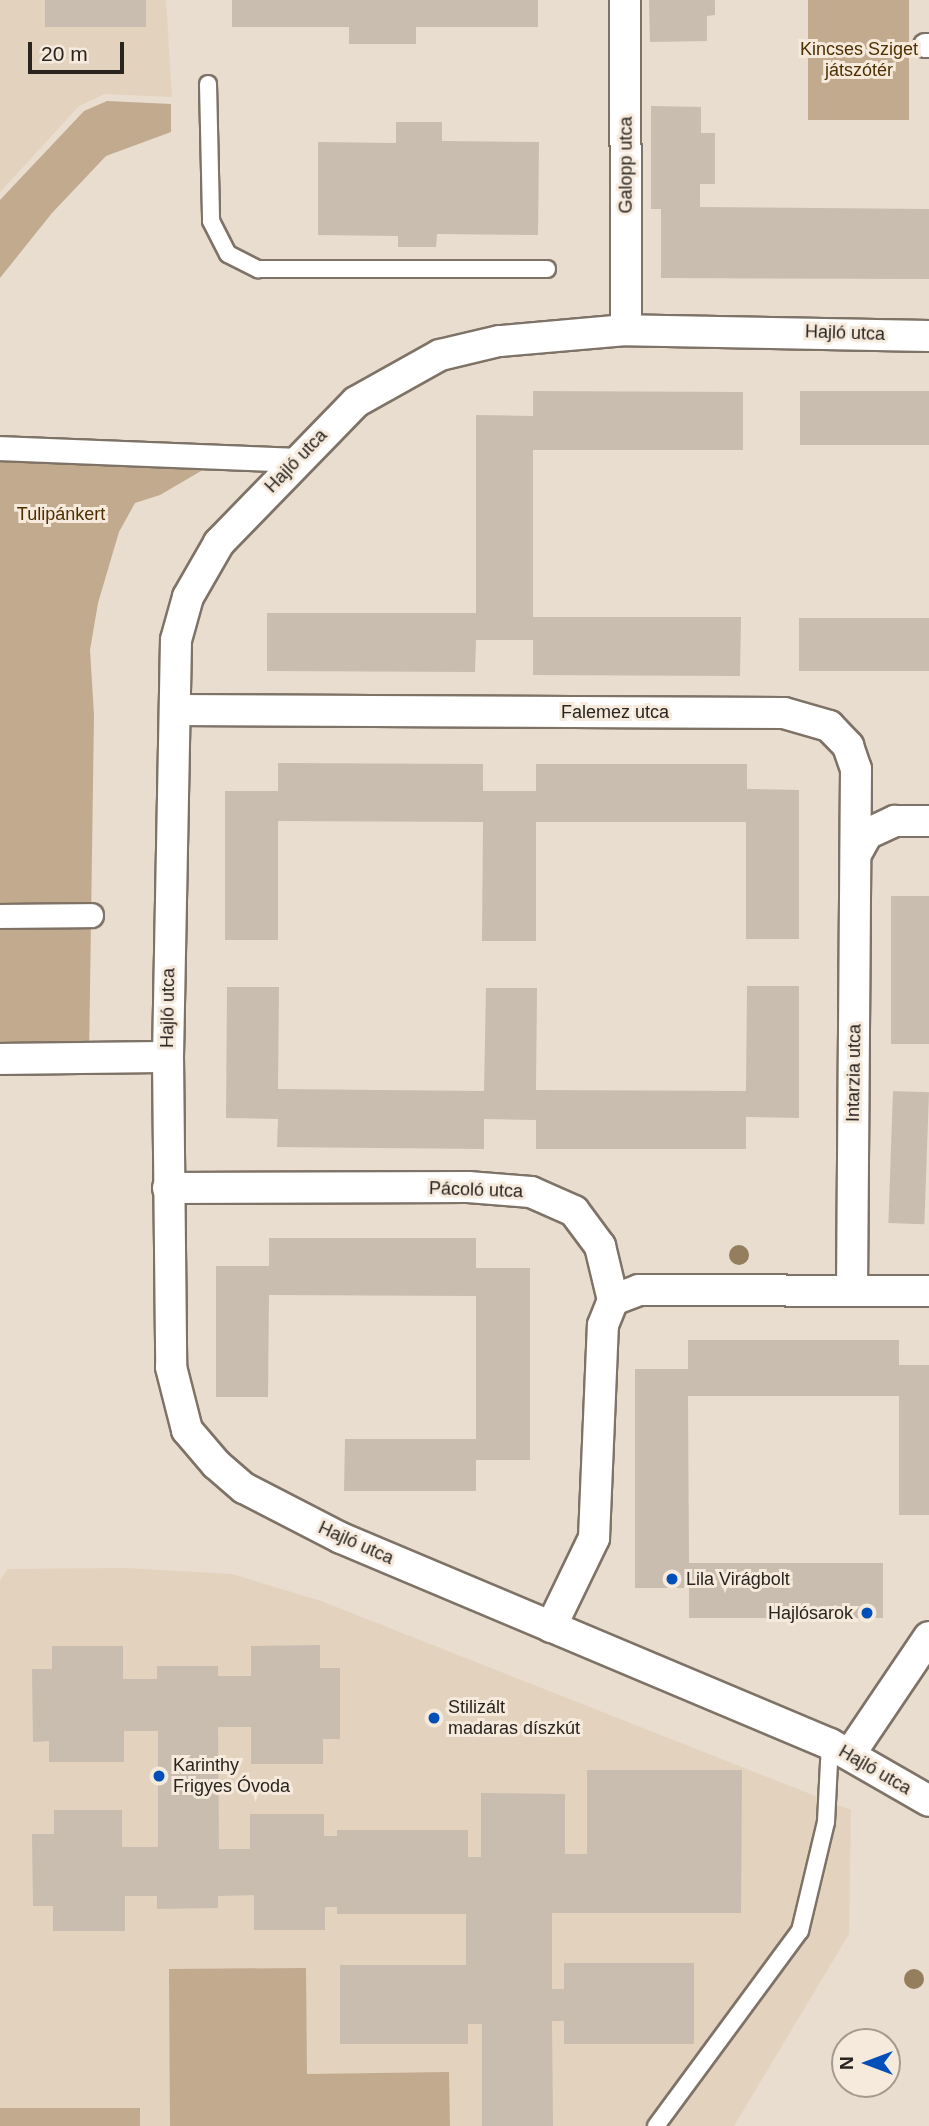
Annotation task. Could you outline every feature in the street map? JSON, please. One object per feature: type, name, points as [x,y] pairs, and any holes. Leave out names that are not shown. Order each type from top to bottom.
[{"type":"street","name":"Galopp utca","points":[[625,0],[626,330]]},
{"type":"street","name":"Hajló utca","points":[[929,335],[626,330],[499,341],[440,355],[356,402],[219,543],[188,597],[176,639],[167,1057],[171,1367],[187,1430],[244,1488],[341,1538],[840,1749],[929,1801]]},
{"type":"street","points":[[0,448],[300,460]]},
{"type":"street","name":"Falemez utca","points":[[174,710],[798,714],[829,726],[848,746],[856,769],[856,854]]},
{"type":"street","points":[[856,854],[867,834],[895,821],[929,821]]},
{"type":"street","name":"Intarzia utca","points":[[852,1292],[856,854]]},
{"type":"street","points":[[0,916],[91,915]]},
{"type":"street","points":[[0,1059],[167,1057]]},
{"type":"street","name":"Pácoló utca","points":[[167,1188],[468,1187],[531,1192],[574,1211],[600,1246],[613,1300]]},
{"type":"street","points":[[551,1627],[594,1538],[603,1325],[613,1300],[639,1290],[929,1291]]},
{"type":"street","points":[[840,1749],[929,1637]]},
{"type":"lane","points":[[208,85],[211,221],[228,254],[258,268],[547,268]]},
{"type":"lane","points":[[656,2126],[800,1931],[827,1822],[840,1749]]},
{"type":"shaded area","points":[[0,0],[166,0],[172,97],[105,94],[79,106],[0,192]]},
{"type":"shaded area","points":[[125,1568],[232,1574],[321,1601],[851,1810],[849,1934],[734,2126],[0,2126],[0,1581],[7,1569]]},
{"type":"green space","name":"Kincses Sziget játszótér","points":[[808,0],[909,0],[909,120],[808,120]]},
{"type":"green space","points":[[107,101],[171,104],[171,132],[106,156],[52,213],[0,278],[0,200],[84,111]]},
{"type":"green space","name":"Tulipánkert","points":[[0,448],[225,457],[160,495],[135,503],[119,532],[98,603],[90,650],[94,715],[89,1059],[0,1059]]},
{"type":"green space","points":[[306,1968],[307,2074],[449,2072],[450,2126],[170,2126],[169,1969]]},
{"type":"green space","points":[[0,2108],[140,2108],[140,2126],[0,2126]]},
{"type":"building","points":[[45,0],[146,0],[146,27],[45,27]]},
{"type":"building","points":[[232,0],[538,0],[538,27],[416,27],[416,44],[349,44],[349,27],[232,27]]},
{"type":"building","points":[[649,0],[715,0],[715,15],[707,16],[707,41],[650,42]]},
{"type":"building","points":[[651,106],[701,107],[701,133],[715,133],[715,184],[700,184],[700,207],[929,209],[929,279],[661,278],[661,209],[651,209]]},
{"type":"building","points":[[396,122],[442,122],[442,141],[539,142],[538,235],[437,234],[436,247],[398,247],[398,236],[318,235],[318,142],[396,143]]},
{"type":"building","points":[[533,391],[743,392],[743,450],[533,450],[533,617],[741,617],[740,676],[533,675],[533,640],[476,640],[475,672],[267,671],[267,613],[476,613],[476,415],[533,416]]},
{"type":"building","points":[[800,391],[929,391],[929,445],[800,445]]},
{"type":"building","points":[[799,618],[929,618],[929,671],[799,671]]},
{"type":"building","points":[[278,763],[483,764],[483,791],[536,791],[536,764],[747,764],[747,789],[799,790],[799,939],[746,939],[746,822],[536,822],[536,941],[482,941],[483,822],[278,821],[278,940],[225,940],[225,791],[278,791]]},
{"type":"building","points":[[891,896],[929,896],[929,1044],[891,1044]]},
{"type":"building","points":[[747,986],[799,986],[799,1118],[746,1117],[746,1149],[536,1149],[536,1120],[484,1119],[484,1149],[277,1147],[278,1119],[226,1118],[227,987],[279,987],[278,1089],[484,1091],[486,988],[537,988],[536,1090],[746,1091]]},
{"type":"building","points":[[893,1091],[929,1092],[924,1224],[888,1223]]},
{"type":"building","points":[[269,1238],[476,1238],[476,1268],[530,1268],[530,1460],[476,1460],[476,1491],[344,1491],[345,1439],[476,1439],[476,1296],[269,1295],[268,1397],[216,1397],[216,1266],[269,1266]]},
{"type":"building","points":[[688,1340],[899,1340],[899,1365],[929,1365],[929,1515],[899,1515],[899,1396],[688,1396],[689,1563],[883,1563],[883,1618],[689,1618],[689,1588],[635,1588],[635,1369],[688,1369]]},
{"type":"building","points":[[320,1645],[320,1668],[340,1668],[340,1739],[323,1739],[323,1764],[251,1764],[251,1727],[218,1727],[219,1849],[250,1849],[250,1814],[324,1814],[324,1836],[337,1836],[337,1830],[468,1830],[468,1857],[481,1857],[481,1793],[565,1794],[565,1854],[587,1854],[587,1770],[742,1770],[741,1913],[552,1913],[552,1989],[564,1989],[564,1963],[694,1963],[694,2044],[564,2044],[564,2021],[552,2021],[553,2126],[482,2126],[482,2024],[468,2024],[468,2044],[340,2044],[340,1965],[466,1965],[466,1914],[337,1914],[337,1907],[325,1907],[325,1930],[254,1930],[254,1895],[218,1896],[218,1908],[157,1909],[157,1896],[125,1896],[125,1931],[53,1931],[53,1906],[33,1906],[32,1834],[54,1834],[54,1810],[122,1810],[122,1847],[158,1847],[158,1731],[124,1731],[124,1762],[49,1762],[49,1741],[33,1742],[32,1669],[52,1669],[52,1646],[123,1646],[123,1679],[157,1679],[157,1666],[218,1666],[218,1676],[251,1676],[251,1646]]},
{"type":"place","name":"Lila Virágbolt","points":[[672,1579]]},
{"type":"place","name":"Hajlósarok","points":[[867,1613]]},
{"type":"place","name":"Stilizált madaras díszkút","points":[[434,1718]]},
{"type":"place","name":"Karinthy Frigyes Óvoda","points":[[159,1776]]}]
